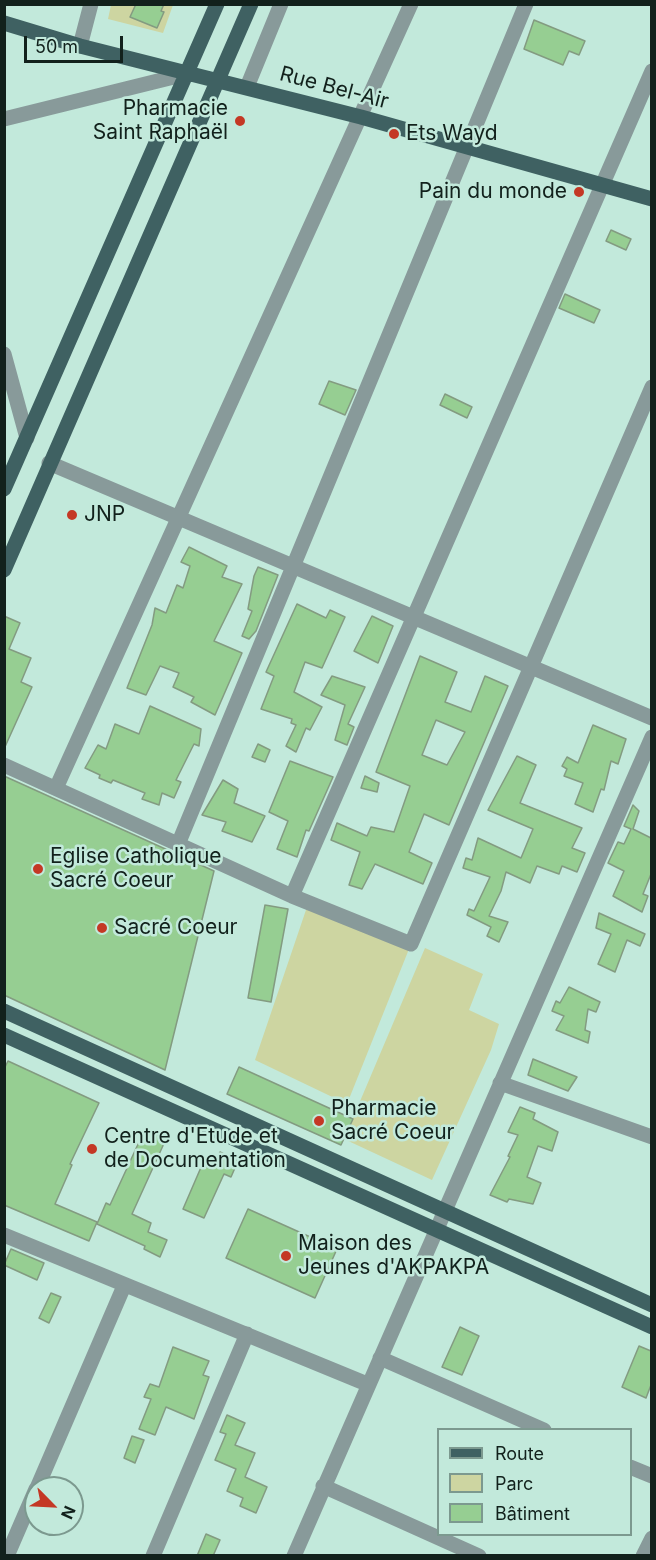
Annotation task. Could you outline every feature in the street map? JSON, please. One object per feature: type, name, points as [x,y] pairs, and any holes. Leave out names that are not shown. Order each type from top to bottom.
[{"type":"main road","points":[[4,489],[217,4]]},
{"type":"main road","points":[[4,570],[251,4]]},
{"type":"main road","name":"Rue Bel-Air","points":[[4,23],[186,74],[247,87],[361,117],[602,183],[651,199]]},
{"type":"main road","points":[[4,1011],[651,1305]]},
{"type":"main road","points":[[4,1035],[651,1327]]},
{"type":"street","points":[[80,46],[91,4]]},
{"type":"street","points":[[247,87],[281,4]]},
{"type":"street","points":[[57,786],[180,519],[411,4]]},
{"type":"street","points":[[179,842],[526,4]]},
{"type":"street","points":[[292,896],[651,70]]},
{"type":"street","points":[[4,119],[186,74]]},
{"type":"street","points":[[4,354],[27,438]]},
{"type":"street","points":[[4,765],[57,786],[292,896],[411,944],[651,387]]},
{"type":"street","points":[[49,463],[651,718]]},
{"type":"street","points":[[294,1556],[443,1211],[648,760],[651,737]]},
{"type":"street","points":[[500,1083],[651,1137]]},
{"type":"street","points":[[5,1236],[367,1384]]},
{"type":"street","points":[[42,1476],[124,1286]]},
{"type":"street","points":[[153,1556],[247,1334]]},
{"type":"street","points":[[380,1358],[539,1428]]},
{"type":"street","points":[[632,1468],[651,1476]]},
{"type":"street","points":[[323,1485],[479,1556]]},
{"type":"street","points":[[7,1556],[24,1517]]},
{"type":"street","points":[[643,1556],[651,1538]]},
{"type":"green space","points":[[111,5],[173,5],[163,33],[108,19]]},
{"type":"green space","points":[[307,907],[411,944],[347,1104],[255,1060]]},
{"type":"green space","points":[[425,948],[483,974],[469,1010],[499,1024],[491,1050],[432,1180],[344,1139]]},
{"type":"building","points":[[136,4],[164,4],[161,11],[164,12],[157,28],[130,17]]},
{"type":"building","points":[[534,20],[585,41],[579,55],[569,51],[563,65],[524,49]]},
{"type":"building","points":[[611,230],[631,239],[626,250],[606,241]]},
{"type":"building","points":[[565,294],[600,310],[594,323],[559,308]]},
{"type":"building","points":[[329,381],[356,390],[345,415],[319,404]]},
{"type":"building","points":[[445,394],[472,407],[467,418],[440,405]]},
{"type":"building","points":[[189,547],[227,566],[222,577],[242,584],[214,641],[242,653],[215,715],[191,702],[194,697],[173,687],[179,673],[160,666],[146,695],[127,688],[152,625],[155,608],[166,613],[177,585],[183,588],[190,566],[181,562]]},
{"type":"building","points":[[258,567],[278,575],[256,631],[249,639],[242,636],[252,611],[248,609],[254,576]]},
{"type":"building","points":[[297,604],[326,618],[330,610],[345,617],[322,668],[305,662],[294,692],[322,707],[310,730],[306,728],[296,752],[286,746],[296,725],[291,723],[292,719],[261,709],[274,676],[266,672]]},
{"type":"building","points":[[4,616],[20,623],[9,649],[31,658],[21,682],[32,687],[4,749]]},
{"type":"building","points":[[372,616],[393,626],[378,663],[354,651]]},
{"type":"building","points":[[420,656],[457,672],[445,702],[471,712],[485,676],[508,686],[449,825],[424,814],[409,852],[432,863],[423,884],[375,864],[362,889],[349,885],[360,852],[331,840],[337,823],[367,836],[371,827],[394,832],[410,786],[376,772]],"holes":[[[436,720],[465,732],[447,765],[422,755]]]},
{"type":"building","points":[[332,676],[365,687],[348,724],[354,727],[347,745],[335,740],[345,705],[321,695]]},
{"type":"building","points":[[150,706],[201,729],[199,746],[194,744],[176,780],[181,782],[174,798],[162,793],[159,805],[142,799],[145,793],[113,780],[111,783],[99,778],[100,775],[85,768],[98,745],[106,749],[115,724],[139,734]]},
{"type":"building","points":[[593,725],[626,739],[618,764],[611,761],[604,790],[601,789],[593,812],[575,804],[583,783],[564,776],[567,769],[562,766],[567,757],[578,763]]},
{"type":"building","points":[[258,744],[270,750],[265,762],[252,757]]},
{"type":"building","points":[[517,756],[536,765],[520,803],[582,828],[572,848],[585,853],[577,872],[562,866],[559,874],[537,866],[530,883],[506,872],[501,891],[489,916],[508,922],[499,942],[487,936],[491,927],[467,915],[469,909],[474,911],[490,877],[463,868],[466,858],[472,860],[478,838],[521,858],[533,829],[488,810]]},
{"type":"building","points":[[290,761],[333,777],[309,831],[306,830],[297,857],[277,849],[288,821],[269,812]]},
{"type":"building","name":"Sacré Coeur","points":[[4,776],[214,871],[165,1070],[4,995]]},
{"type":"building","points":[[365,776],[379,783],[377,792],[361,788]]},
{"type":"building","points":[[223,780],[238,789],[234,803],[265,816],[252,842],[222,831],[226,822],[202,815]]},
{"type":"building","points":[[633,805],[639,811],[633,829],[651,838],[651,874],[643,894],[648,896],[642,912],[613,896],[624,871],[608,863],[618,842],[624,844],[631,829],[624,826]]},
{"type":"building","points":[[265,905],[288,909],[271,1002],[248,998]]},
{"type":"building","points":[[599,913],[645,934],[640,946],[627,940],[615,972],[598,964],[611,934],[596,928]]},
{"type":"building","points":[[569,987],[600,1002],[596,1012],[588,1009],[585,1030],[590,1032],[588,1043],[556,1030],[564,1016],[552,1011],[556,1001],[560,1003]]},
{"type":"building","points":[[533,1059],[577,1077],[568,1091],[528,1075]]},
{"type":"building","points":[[8,1061],[99,1103],[70,1164],[72,1165],[55,1204],[97,1222],[89,1241],[4,1205],[4,1069]]},
{"type":"building","points":[[239,1067],[353,1119],[341,1145],[227,1094]]},
{"type":"building","points":[[520,1107],[535,1113],[533,1119],[558,1132],[552,1151],[538,1146],[527,1177],[541,1183],[533,1204],[509,1199],[507,1202],[490,1195],[510,1157],[508,1156],[518,1135],[508,1132]]},
{"type":"building","points":[[145,1129],[166,1139],[132,1214],[151,1223],[148,1232],[167,1240],[160,1257],[144,1249],[145,1246],[97,1224],[106,1203],[110,1205]]},
{"type":"building","points":[[220,1152],[238,1161],[231,1177],[224,1174],[204,1218],[183,1209],[202,1165],[212,1169]]},
{"type":"building","points":[[248,1209],[337,1249],[315,1298],[226,1258]]},
{"type":"building","points":[[11,1249],[44,1263],[37,1280],[4,1265]]},
{"type":"building","points":[[51,1293],[61,1297],[49,1323],[39,1318]]},
{"type":"building","points":[[460,1327],[479,1336],[462,1375],[442,1367]]},
{"type":"building","points":[[639,1346],[651,1351],[651,1385],[646,1398],[622,1387]]},
{"type":"building","points":[[173,1347],[209,1361],[203,1375],[209,1377],[194,1419],[166,1407],[155,1435],[139,1429],[151,1399],[144,1397],[150,1384],[159,1387]]},
{"type":"building","points":[[227,1415],[245,1423],[235,1445],[255,1453],[245,1477],[267,1487],[256,1513],[240,1506],[243,1498],[227,1491],[236,1469],[215,1460],[226,1434],[220,1432]]},
{"type":"building","points":[[132,1436],[144,1440],[135,1463],[124,1458]]},
{"type":"building","points":[[206,1534],[220,1540],[213,1556],[197,1556]]},
{"type":"place","name":"Pharmacie Saint Raphaël","points":[[240,121]]},
{"type":"place","name":"Ets Wayd","points":[[394,134]]},
{"type":"place","name":"Pain du monde","points":[[579,192]]},
{"type":"place","name":"JNP","points":[[72,515]]},
{"type":"place","name":"Eglise Catholique Sacré Coeur","points":[[38,869]]},
{"type":"place","name":"Sacré Coeur","points":[[102,928]]},
{"type":"place","name":"Pharmacie Sacré Coeur","points":[[319,1121]]},
{"type":"place","name":"Centre d'Etude et de Documentation","points":[[92,1149]]},
{"type":"place","name":"Maison des Jeunes d'AKPAKPA","points":[[286,1256]]}]
